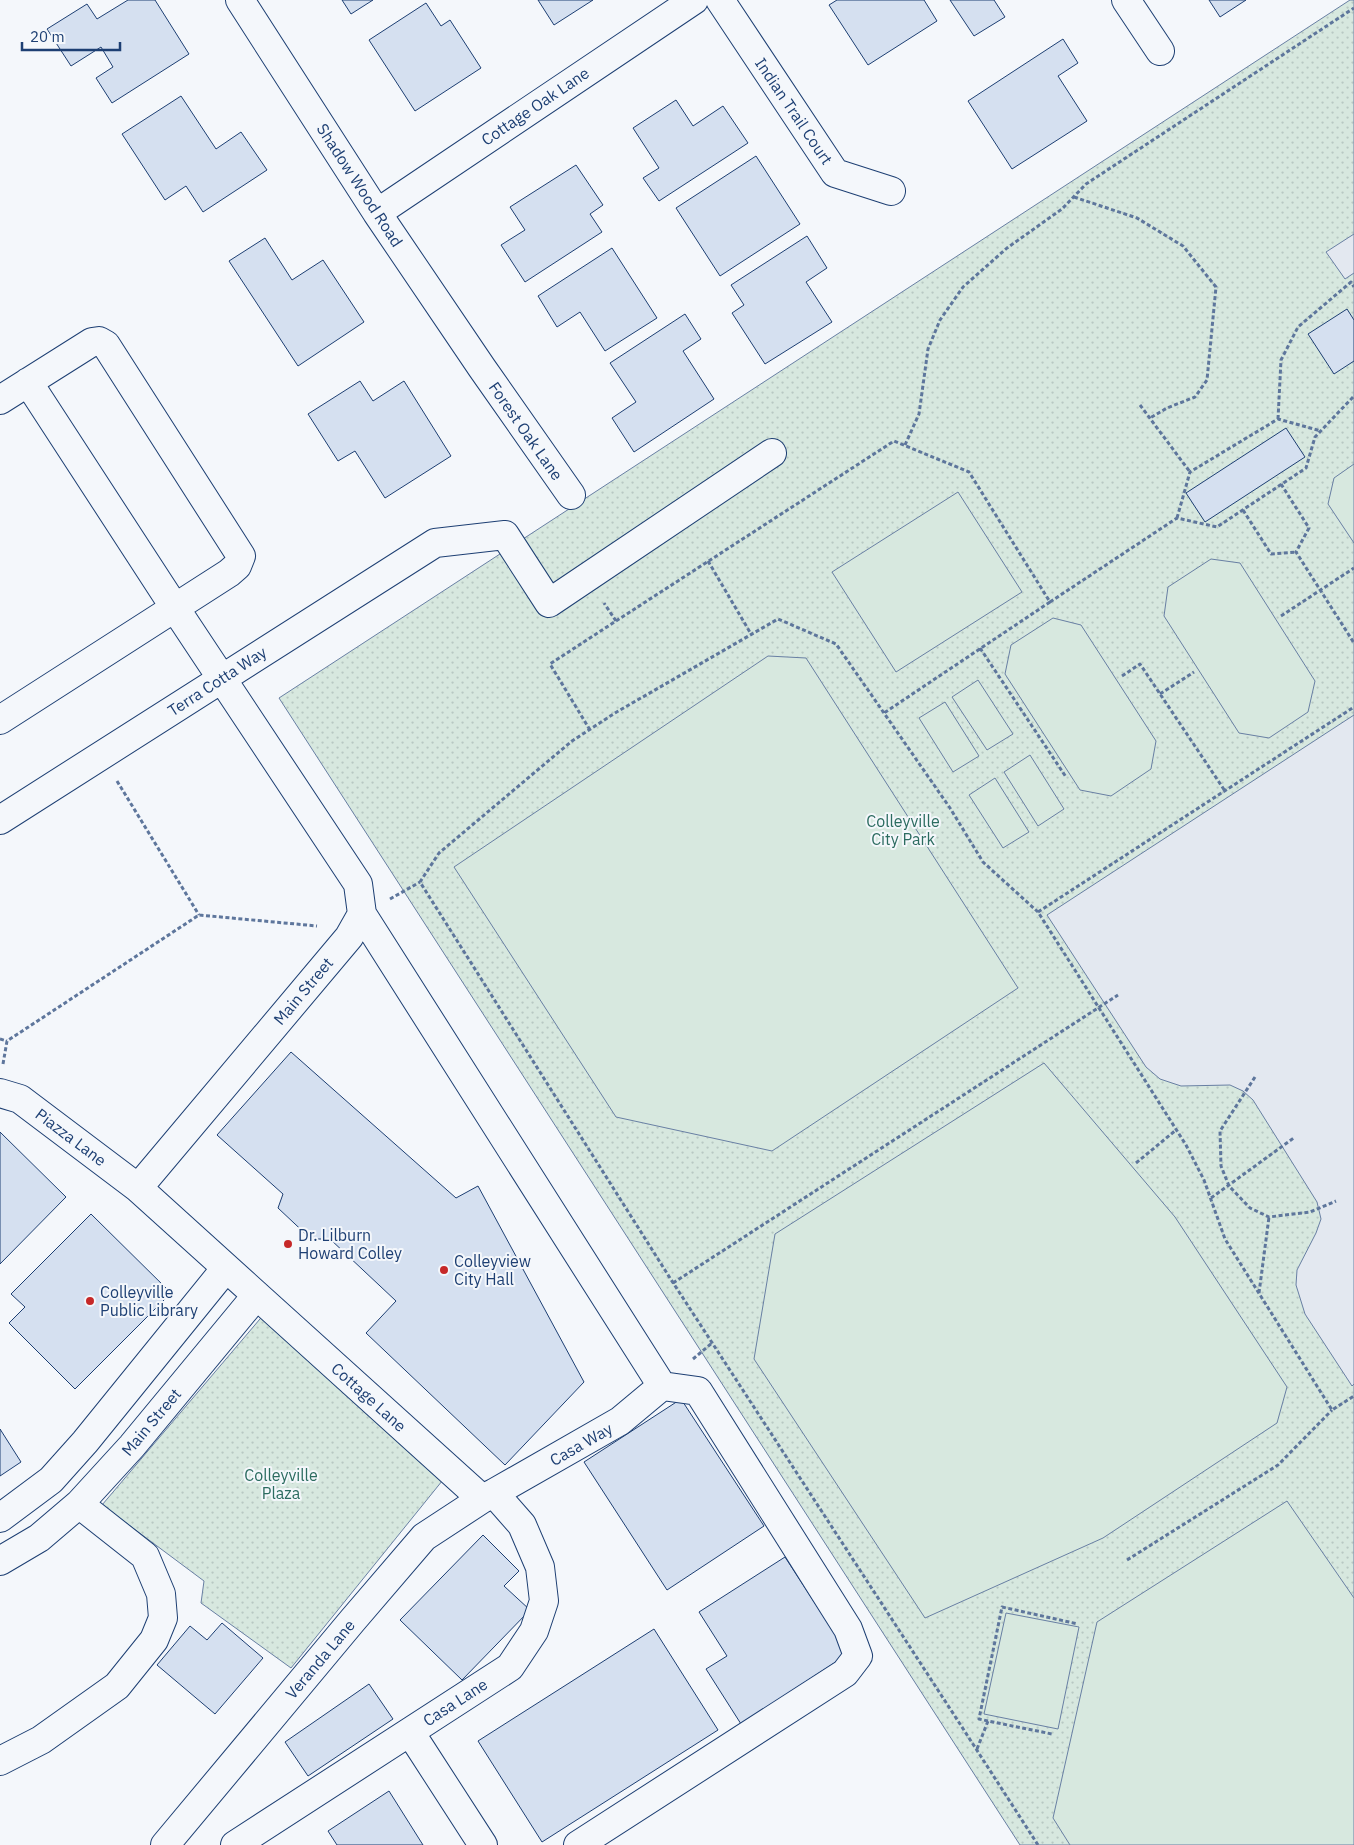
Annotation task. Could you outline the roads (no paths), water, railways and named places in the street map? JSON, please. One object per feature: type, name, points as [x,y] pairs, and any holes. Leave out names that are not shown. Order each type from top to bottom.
[{"type":"street","name":"Shadow Wood Road","points":[[240,0],[377,213],[482,368]]},
{"type":"street","name":"Cottage Oak Lane","points":[[377,213],[694,0]]},
{"type":"street","name":"Indian Trail Court","points":[[720,0],[836,172],[891,192]]},
{"type":"street","points":[[1126,0],[1160,52]]},
{"type":"street","points":[[0,400],[92,342],[99,341],[106,345],[240,556],[237,566],[229,573],[0,720]]},
{"type":"street","name":"Forest Oak Lane","points":[[482,368],[571,495]]},
{"type":"street","points":[[28,382],[358,884],[362,914],[662,1386],[698,1391],[848,1629],[858,1656],[845,1673],[578,1845]]},
{"type":"street","name":"Terra Cotta Way","points":[[0,820],[435,542],[505,534],[549,603],[772,453]]},
{"type":"street","name":"Main Street","points":[[138,1188],[349,937],[362,914]]},
{"type":"street","name":"Piazza Lane","points":[[1,1081],[20,1099],[138,1188]]},
{"type":"street","points":[[138,1188],[256,1296]]},
{"type":"street","points":[[0,1518],[57,1474],[226,1268]]},
{"type":"street","name":"Main Street","points":[[0,1561],[39,1538],[79,1504],[132,1446],[256,1296]]},
{"type":"street","name":"Cottage Lane","points":[[256,1296],[488,1496]]},
{"type":"street","name":"Casa Way","points":[[488,1496],[620,1421],[662,1386]]},
{"type":"street","name":"Casa Lane","points":[[235,1845],[510,1667],[534,1631],[544,1601],[540,1567],[522,1525],[488,1496]]},
{"type":"street","name":"Veranda Lane","points":[[165,1845],[424,1537],[488,1496]]},
{"type":"street","points":[[0,1761],[41,1740],[117,1686],[154,1640],[162,1618],[161,1594],[145,1556],[79,1504]]},
{"type":"street","points":[[410,1732],[483,1845]]},
{"type":"place","name":"Dr. Lilburn Howard Colley","points":[[288,1244]]},
{"type":"place","name":"Colleyview City Hall","points":[[444,1270]]},
{"type":"place","name":"Colleyville Public Library","points":[[90,1301]]},
{"type":"park label","name":"Colleyville City Park","points":[[903,830]]},
{"type":"park label","name":"Colleyville Plaza","points":[[281,1484]]}]
